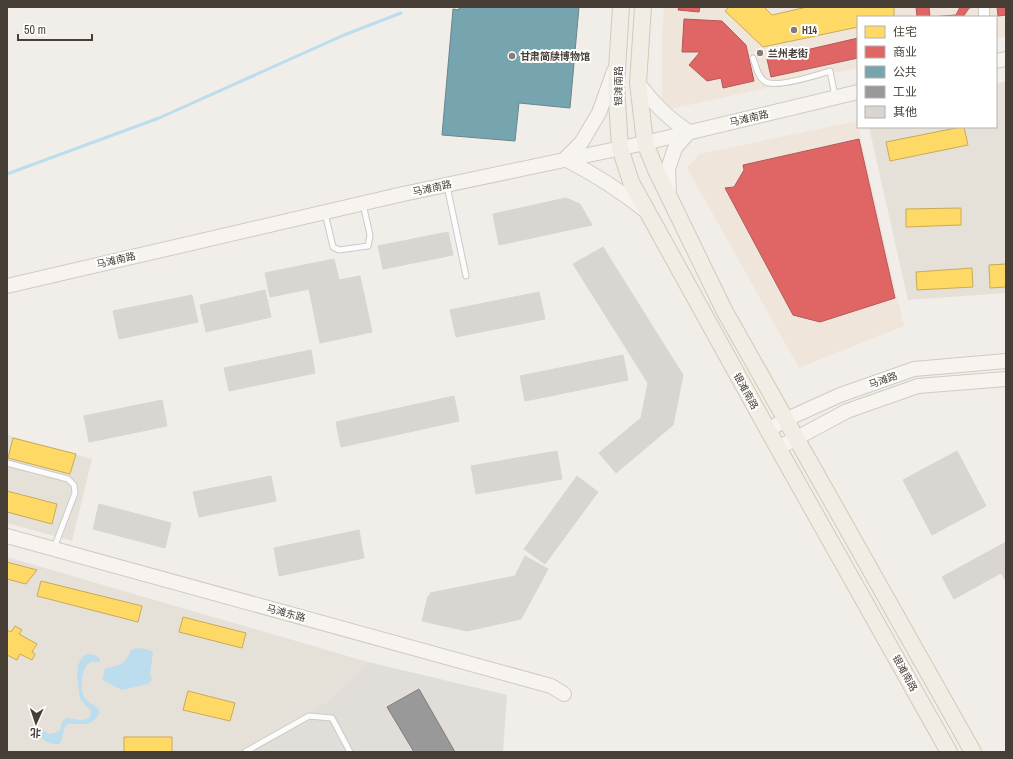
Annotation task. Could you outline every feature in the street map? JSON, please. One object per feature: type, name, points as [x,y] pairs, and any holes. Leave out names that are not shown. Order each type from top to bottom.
[{"type":"main road","name":"银滩南路","points":[[622,7],[616,85],[620,148],[631,182],[778,448],[949,752]]},
{"type":"main road","name":"银滩南路","points":[[643,7],[638,84],[645,143],[656,170],[724,310],[973,752]]},
{"type":"main road","points":[[618,61],[599,112],[581,143],[565,159],[590,172],[623,193],[648,213]]},
{"type":"main road","points":[[638,84],[651,101],[670,119],[689,132],[675,148],[668,170],[669,197]]},
{"type":"main road","name":"马滩南路","points":[[7,286],[447,184],[645,143],[857,92]]},
{"type":"main road","name":"马滩路","points":[[768,430],[785,420],[840,395],[914,369],[1006,361]]},
{"type":"main road","name":"马滩路","points":[[778,448],[847,411],[918,386],[1006,379]]},
{"type":"main road","name":"马滩东路","points":[[7,536],[551,686],[564,694]]},
{"type":"lane","points":[[753,58],[759,75],[766,82],[778,85],[830,71],[835,97]]},
{"type":"lane","points":[[447,184],[466,276]]},
{"type":"lane","points":[[325,212],[333,247],[339,250],[368,246],[370,235],[363,203]]},
{"type":"lane","points":[[7,463],[68,479],[74,485],[75,493],[54,549]]},
{"type":"lane","points":[[245,752],[309,716],[332,718],[350,752]]},
{"type":"shaded area","name":"兰州老街","points":[[664,7],[1006,7],[1006,36],[997,39],[997,16],[857,16],[857,68],[662,111],[662,31]]},
{"type":"shaded area","points":[[1006,81],[1006,293],[908,300],[869,128],[997,128],[997,84]]},
{"type":"shaded area","points":[[857,121],[857,128],[859,128],[904,326],[799,368],[687,168],[699,154]]},
{"type":"shaded area","points":[[7,435],[92,459],[72,541],[7,523]]},
{"type":"shaded area","points":[[7,557],[368,662],[328,701],[240,752],[7,752]]},
{"type":"shaded area","points":[[368,662],[507,695],[503,752],[240,752],[328,701]]},
{"type":"water","points":[[136,648],[147,649],[153,652],[150,674],[152,680],[148,684],[122,690],[102,680],[105,669],[124,662],[131,650]]},
{"type":"water","points":[[86,654],[95,655],[100,659],[100,662],[92,662],[88,664],[82,678],[84,697],[100,712],[96,718],[85,724],[67,724],[59,744],[48,742],[32,734],[32,729],[40,730],[49,734],[55,733],[60,730],[62,722],[66,718],[84,720],[90,717],[91,711],[80,699],[77,677],[78,665]]},
{"type":"building: 住宅","name":"H14","points":[[729,7],[764,7],[772,15],[807,7],[894,7],[894,16],[857,16],[857,27],[763,47],[725,11]]},
{"type":"building: 住宅","points":[[956,128],[964,128],[968,145],[890,161],[886,142]]},
{"type":"building: 住宅","points":[[961,208],[961,225],[906,227],[906,209]]},
{"type":"building: 住宅","points":[[1006,264],[1006,287],[990,288],[989,265]]},
{"type":"building: 住宅","points":[[972,268],[973,287],[917,290],[916,272]]},
{"type":"building: 住宅","points":[[13,438],[76,454],[70,474],[8,458]]},
{"type":"building: 住宅","points":[[7,491],[57,504],[52,524],[7,512]]},
{"type":"building: 住宅","points":[[7,562],[37,570],[26,584],[7,579]]},
{"type":"building: 住宅","points":[[41,581],[142,606],[138,622],[37,596]]},
{"type":"building: 住宅","points":[[183,617],[246,633],[242,648],[179,632]]},
{"type":"building: 住宅","points":[[15,626],[22,630],[19,634],[37,644],[32,652],[35,654],[32,660],[20,654],[17,660],[7,655],[7,630],[11,632]]},
{"type":"building: 住宅","points":[[188,691],[235,703],[230,721],[183,710]]},
{"type":"building: 住宅","points":[[124,737],[172,737],[172,752],[124,752]]},
{"type":"building: 商业","points":[[679,7],[700,7],[699,12],[678,10]]},
{"type":"building: 商业","points":[[916,7],[929,7],[930,16],[917,16]]},
{"type":"building: 商业","points":[[960,7],[974,7],[969,8],[964,16],[943,16],[956,15]]},
{"type":"building: 商业","points":[[997,7],[1006,7],[1006,15],[998,16]]},
{"type":"building: 商业","points":[[684,19],[722,21],[746,45],[754,81],[723,88],[721,78],[707,81],[689,65],[700,52],[682,52]]},
{"type":"building: 商业","points":[[857,38],[857,58],[771,77],[767,59]]},
{"type":"building: 商业","points":[[859,139],[895,298],[820,322],[793,315],[725,188],[734,187],[744,170],[743,165]]},
{"type":"building: 公共","name":"甘肃简牍博物馆","points":[[459,7],[579,7],[570,108],[519,103],[515,141],[442,135],[453,9],[459,10]]},
{"type":"building: 工业","points":[[419,689],[455,752],[414,752],[387,707]]},
{"type":"building: 其他","points":[[566,198],[580,204],[592,225],[499,245],[493,214]]},
{"type":"building: 其他","points":[[448,232],[453,255],[383,269],[378,246]]},
{"type":"building: 其他","points":[[603,247],[683,375],[673,425],[616,473],[599,453],[641,418],[648,383],[573,264]]},
{"type":"building: 其他","points":[[334,259],[339,280],[360,276],[372,332],[320,343],[309,289],[270,297],[265,273]]},
{"type":"building: 其他","points":[[265,290],[271,317],[206,332],[200,305]]},
{"type":"building: 其他","points":[[539,292],[545,319],[456,337],[450,310]]},
{"type":"building: 其他","points":[[192,295],[198,322],[119,339],[113,311]]},
{"type":"building: 其他","points":[[311,350],[315,373],[229,391],[224,368]]},
{"type":"building: 其他","points":[[623,355],[628,380],[525,401],[520,376]]},
{"type":"building: 其他","points":[[454,396],[459,421],[341,447],[336,422]]},
{"type":"building: 其他","points":[[162,400],[167,426],[89,442],[84,416]]},
{"type":"building: 其他","points":[[557,451],[562,479],[476,494],[471,466]]},
{"type":"building: 其他","points":[[957,451],[986,506],[932,535],[903,480]]},
{"type":"building: 其他","points":[[271,476],[276,501],[199,517],[193,492]]},
{"type":"building: 其他","points":[[577,476],[598,492],[545,564],[524,549]]},
{"type":"building: 其他","points":[[99,504],[171,523],[165,548],[93,529]]},
{"type":"building: 其他","points":[[359,530],[364,558],[279,576],[274,548]]},
{"type":"building: 其他","points":[[1006,542],[1006,581],[1001,573],[954,599],[942,577]]},
{"type":"building: 其他","points":[[525,556],[548,569],[521,619],[467,631],[422,621],[430,593],[515,576]]},
{"type":"waterway","points":[[7,174],[159,118],[344,35],[401,13]]},
{"type":"place","name":"H14","points":[[794,30]]},
{"type":"place","name":"兰州老街","points":[[760,53]]},
{"type":"place","name":"甘肃简牍博物馆","points":[[512,56]]}]
